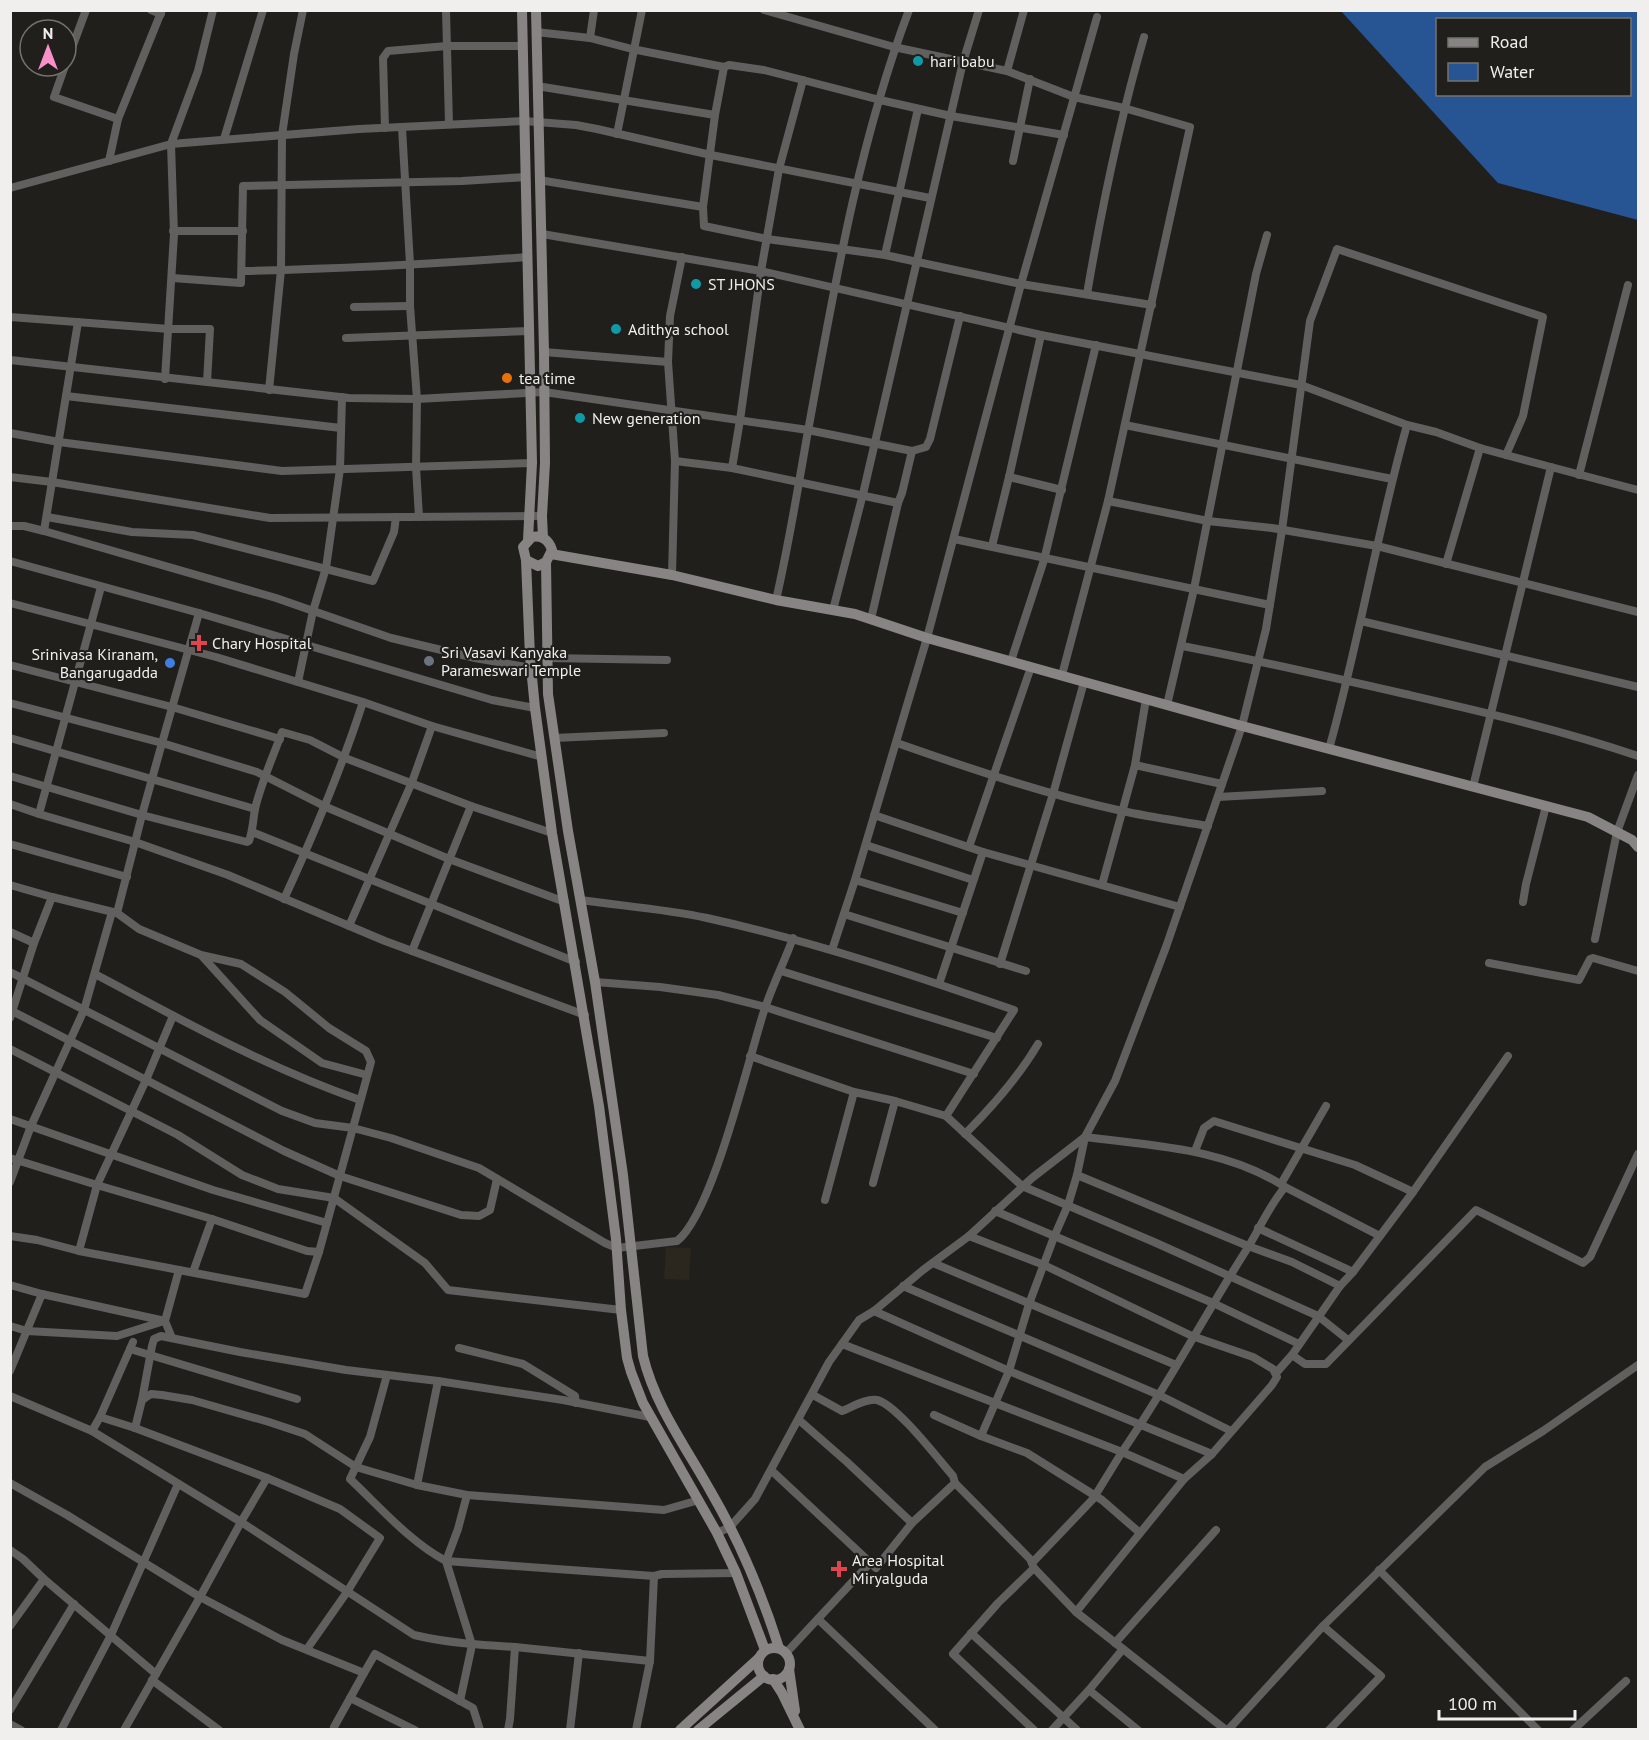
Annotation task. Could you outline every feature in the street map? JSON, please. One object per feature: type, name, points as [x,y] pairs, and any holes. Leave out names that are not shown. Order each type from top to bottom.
[{"type":"main road","points":[[522,10],[531,463],[528,540],[522,552],[526,560],[535,708],[552,833],[576,962],[599,1107],[621,1310],[631,1372],[650,1417],[699,1500],[736,1573],[762,1654],[758,1668],[769,1678],[798,1725]]},
{"type":"main road","points":[[536,10],[544,352],[543,538]]},
{"type":"main road","points":[[528,540],[536,537],[543,538],[551,546],[546,658],[548,694],[595,982],[631,1246],[637,1317],[646,1368],[664,1412],[712,1494],[750,1567],[782,1651],[789,1660],[798,1725]]},
{"type":"main road","points":[[526,560],[538,566],[549,558],[672,575],[776,600],[871,619],[927,638],[1242,726],[1588,818],[1632,840],[1638,847]]},
{"type":"main road","points":[[680,1730],[769,1648],[782,1651]]},
{"type":"main road","points":[[698,1730],[769,1678],[783,1677],[789,1669]]},
{"type":"street","points":[[78,32],[86,10]]},
{"type":"street","points":[[109,161],[118,119],[161,12],[151,10]]},
{"type":"street","points":[[165,379],[172,278],[171,144],[198,71],[213,10]]},
{"type":"street","points":[[224,140],[263,10]]},
{"type":"street","points":[[269,390],[280,270],[282,135],[303,10]]},
{"type":"street","points":[[446,10],[449,124]]},
{"type":"street","points":[[590,38],[594,10]]},
{"type":"street","points":[[616,134],[642,10]]},
{"type":"street","points":[[776,600],[842,249],[880,100],[895,47],[909,10]]},
{"type":"street","points":[[833,610],[863,494],[963,62],[979,10]]},
{"type":"street","points":[[1007,71],[1024,10]]},
{"type":"street","points":[[767,11],[895,47],[1007,71],[1074,97],[1124,108],[1190,127],[1108,501],[1062,675]]},
{"type":"street","points":[[832,950],[866,845],[927,638],[1020,284],[1097,17]]},
{"type":"street","points":[[536,32],[590,38],[632,49],[724,67],[729,65],[764,70],[918,109],[1064,135]]},
{"type":"street","points":[[1087,294],[1103,200],[1124,108],[1144,37]]},
{"type":"street","points":[[385,128],[383,58],[388,51],[447,46],[522,46]]},
{"type":"street","points":[[724,67],[703,207],[704,226],[767,239],[885,255],[1020,284],[1152,305]]},
{"type":"street","points":[[61,78],[54,97],[118,119]]},
{"type":"street","points":[[1013,161],[1030,79]]},
{"type":"street","points":[[732,468],[761,271],[779,169],[803,80]]},
{"type":"street","points":[[537,86],[715,115]]},
{"type":"street","points":[[885,255],[918,109]]},
{"type":"street","points":[[10,189],[171,144],[385,128],[538,121],[576,125],[711,155],[930,198]]},
{"type":"street","points":[[402,128],[410,264],[410,306],[417,399],[416,466],[419,517]]},
{"type":"street","points":[[172,278],[241,283],[243,186],[405,183],[526,177]]},
{"type":"street","points":[[539,180],[703,207]]},
{"type":"street","points":[[173,231],[243,231]]},
{"type":"street","points":[[542,234],[761,271],[1041,335],[1301,385],[1407,425],[1436,432],[1480,448],[1638,490]]},
{"type":"street","points":[[1167,705],[1194,589],[1256,274],[1267,235]]},
{"type":"street","points":[[981,1436],[1009,1371],[1029,1304],[1068,1205],[1077,1175],[1084,1137],[1115,1081],[1180,907],[1242,726],[1266,629],[1282,530],[1310,321],[1337,249],[1543,317],[1523,416],[1506,455]]},
{"type":"street","points":[[243,271],[323,270],[528,257]]},
{"type":"street","points":[[672,575],[675,461],[668,362],[670,315],[682,257]]},
{"type":"street","points":[[1579,475],[1628,285]]},
{"type":"street","points":[[354,307],[410,306]]},
{"type":"street","points":[[10,360],[342,397],[417,399],[544,392],[808,430],[912,451],[926,447],[930,439],[960,315]]},
{"type":"street","points":[[10,317],[169,329],[210,329],[207,382]]},
{"type":"street","points":[[44,531],[78,322]]},
{"type":"street","points":[[346,338],[530,330]]},
{"type":"street","points":[[992,546],[1010,477],[1041,335]]},
{"type":"street","points":[[1011,661],[1044,560],[1096,345]]},
{"type":"street","points":[[544,352],[668,362]]},
{"type":"street","points":[[66,396],[341,428]]},
{"type":"street","points":[[298,682],[313,611],[326,568],[340,469],[342,397]]},
{"type":"street","points":[[1125,425],[1392,479]]},
{"type":"street","points":[[1329,749],[1348,681],[1392,479],[1407,425]]},
{"type":"street","points":[[10,433],[59,442],[282,471],[531,463]]},
{"type":"street","points":[[1446,564],[1480,448]]},
{"type":"street","points":[[871,619],[912,451]]},
{"type":"street","points":[[675,461],[732,468],[898,503]]},
{"type":"street","points":[[1473,787],[1551,467]]},
{"type":"street","points":[[10,477],[270,518],[542,516]]},
{"type":"street","points":[[1010,477],[1062,490]]},
{"type":"street","points":[[1108,501],[1208,521],[1282,530],[1377,546],[1638,612]]},
{"type":"street","points":[[47,517],[132,532],[193,536],[373,581],[394,532],[396,517]]},
{"type":"street","points":[[10,526],[24,526],[44,531],[313,611],[391,638],[475,658],[531,668]]},
{"type":"street","points":[[954,539],[992,546],[1044,560],[1270,605]]},
{"type":"street","points":[[10,561],[199,613],[492,700],[535,708]]},
{"type":"street","points":[[39,814],[101,587]]},
{"type":"street","points":[[10,603],[189,650],[363,702],[432,726],[542,757]]},
{"type":"street","points":[[10,1182],[14,1159],[84,1010],[127,877],[151,779],[199,613]]},
{"type":"street","points":[[1362,621],[1638,687]]},
{"type":"street","points":[[1182,646],[1257,660],[1491,714],[1601,743],[1638,756]]},
{"type":"street","points":[[546,658],[668,660]]},
{"type":"street","points":[[10,665],[172,707],[280,739]]},
{"type":"street","points":[[969,847],[1031,667]]},
{"type":"street","points":[[1000,964],[1053,794],[1084,682]]},
{"type":"street","points":[[1102,885],[1135,765],[1146,699]]},
{"type":"street","points":[[284,899],[326,807],[363,702]]},
{"type":"street","points":[[10,703],[162,743],[257,772],[326,807],[389,834],[565,902]]},
{"type":"street","points":[[349,926],[412,782],[432,726]]},
{"type":"street","points":[[10,776],[142,815],[247,842],[252,832],[255,809],[282,732],[287,732],[310,740],[345,758],[471,806],[552,833]]},
{"type":"street","points":[[554,738],[664,733]]},
{"type":"street","points":[[10,738],[255,809]]},
{"type":"street","points":[[897,743],[994,777],[1053,794],[1122,811],[1208,826]]},
{"type":"street","points":[[1135,765],[1222,784]]},
{"type":"street","points":[[1595,939],[1617,832],[1637,785],[1638,775]]},
{"type":"street","points":[[1218,797],[1322,791]]},
{"type":"street","points":[[10,804],[135,842],[228,875],[412,951],[585,1015]]},
{"type":"street","points":[[412,951],[471,806]]},
{"type":"street","points":[[1523,902],[1546,806]]},
{"type":"street","points":[[874,815],[983,852],[1180,907]]},
{"type":"street","points":[[252,832],[576,962]]},
{"type":"street","points":[[10,844],[127,877]]},
{"type":"street","points":[[866,845],[973,880]]},
{"type":"street","points":[[939,984],[983,852]]},
{"type":"street","points":[[855,880],[963,913]]},
{"type":"street","points":[[10,885],[115,912],[139,929],[201,955],[241,964],[285,992],[329,1028],[366,1051],[371,1062],[319,1252],[305,1294],[10,1236]]},
{"type":"street","points":[[52,897],[11,1013],[71,1041],[284,1151],[340,1176],[461,1215],[479,1216],[490,1210],[496,1179]]},
{"type":"street","points":[[580,900],[704,917],[793,938],[1014,1010],[946,1116]]},
{"type":"street","points":[[844,914],[1026,971]]},
{"type":"street","points":[[10,932],[34,943]]},
{"type":"street","points":[[10,972],[282,1112],[315,1123],[353,1128],[444,1155],[479,1168],[616,1248],[669,1243],[677,1241],[684,1235],[706,1193],[722,1149],[765,1007],[793,938]]},
{"type":"street","points":[[201,955],[260,1020],[322,1063],[367,1075]]},
{"type":"street","points":[[1489,963],[1579,980],[1590,959],[1593,958],[1638,971]]},
{"type":"street","points":[[781,971],[997,1038]]},
{"type":"street","points":[[95,974],[173,1016],[310,1083],[360,1100]]},
{"type":"street","points":[[595,982],[718,994],[974,1074]]},
{"type":"street","points":[[79,1251],[97,1185],[173,1016]]},
{"type":"street","points":[[965,1134],[993,1106],[1024,1069],[1038,1044]]},
{"type":"street","points":[[10,1049],[178,1135],[242,1175],[278,1189],[334,1198],[425,1263],[448,1290],[621,1310]]},
{"type":"street","points":[[750,1056],[854,1092],[946,1116],[1022,1186],[1230,1275],[1318,1316],[1348,1340]]},
{"type":"street","points":[[1276,1373],[1292,1355],[1340,1286],[1413,1192],[1508,1056]]},
{"type":"street","points":[[825,1200],[854,1092]]},
{"type":"street","points":[[873,1182],[894,1101]]},
{"type":"street","points":[[1034,1730],[953,1654],[1095,1496],[1159,1395],[1248,1246],[1326,1106]]},
{"type":"street","points":[[10,1119],[213,1190],[327,1223]]},
{"type":"street","points":[[1195,1151],[1204,1128],[1215,1121],[1355,1165],[1413,1192]]},
{"type":"street","points":[[717,1533],[730,1527],[755,1499],[830,1362],[859,1320],[874,1311],[969,1236],[1022,1186],[1084,1137],[1195,1151],[1269,1175],[1283,1185],[1380,1236]]},
{"type":"street","points":[[1292,1355],[1305,1364],[1326,1364],[1476,1210],[1583,1263],[1590,1257],[1638,1154]]},
{"type":"street","points":[[14,1159],[212,1219],[307,1251],[319,1252]]},
{"type":"street","points":[[1077,1175],[1292,1262],[1340,1286]]},
{"type":"street","points":[[995,1211],[1214,1303],[1299,1344]]},
{"type":"street","points":[[193,1272],[212,1219]]},
{"type":"street","points":[[1258,1228],[1353,1272]]},
{"type":"street","points":[[969,1236],[1044,1265],[1193,1335],[1253,1357],[1276,1373],[1277,1379],[1272,1386],[1212,1454],[1184,1479],[1076,1612]]},
{"type":"street","points":[[933,1263],[1176,1365]]},
{"type":"street","points":[[172,1338],[165,1321],[179,1270]]},
{"type":"street","points":[[10,1285],[165,1321]]},
{"type":"street","points":[[903,1286],[1159,1395],[1231,1431]]},
{"type":"street","points":[[10,1371],[42,1294]]},
{"type":"street","points":[[874,1311],[1009,1371],[1212,1454]]},
{"type":"street","points":[[10,1326],[117,1336],[165,1321]]},
{"type":"street","points":[[135,1428],[154,1339],[161,1336],[240,1352],[438,1381],[650,1417]]},
{"type":"street","points":[[842,1344],[1122,1452],[1184,1479]]},
{"type":"street","points":[[92,1431],[131,1346],[151,1355],[297,1399]]},
{"type":"street","points":[[459,1348],[523,1364],[575,1396],[576,1403]]},
{"type":"street","points":[[813,1395],[842,1411],[870,1400],[879,1401],[894,1411],[952,1476],[955,1483],[1030,1559],[1076,1612],[1227,1730],[1323,1626],[1485,1467],[1543,1431],[1638,1365]]},
{"type":"street","points":[[387,1375],[370,1437],[350,1479],[434,1555],[446,1561],[654,1576],[736,1573]]},
{"type":"street","points":[[417,1485],[438,1381]]},
{"type":"street","points":[[142,1400],[151,1394],[182,1398],[286,1427],[305,1434],[356,1467],[417,1485],[468,1495],[664,1510],[699,1500]]},
{"type":"street","points":[[10,1396],[92,1431],[241,1522],[414,1635],[472,1645],[515,1647],[650,1661]]},
{"type":"street","points":[[934,1415],[1027,1453],[1102,1500],[1140,1533]]},
{"type":"street","points":[[100,1417],[267,1478],[340,1509],[380,1538],[347,1592],[307,1649]]},
{"type":"street","points":[[799,1420],[912,1523]]},
{"type":"street","points":[[771,1470],[876,1568],[912,1523],[955,1483]]},
{"type":"street","points":[[124,1730],[267,1478]]},
{"type":"street","points":[[10,1483],[200,1597],[282,1640],[363,1673]]},
{"type":"street","points":[[62,1730],[111,1635],[178,1484]]},
{"type":"street","points":[[460,1701],[472,1645],[446,1561],[468,1495]]},
{"type":"street","points":[[1115,1642],[1216,1530]]},
{"type":"street","points":[[10,1550],[111,1635],[154,1677],[219,1730]]},
{"type":"street","points":[[782,1651],[818,1619],[870,1563]]},
{"type":"street","points":[[1379,1570],[1538,1730]]},
{"type":"street","points":[[636,1730],[650,1661],[654,1576]]},
{"type":"street","points":[[10,1626],[44,1579]]},
{"type":"street","points":[[10,1710],[74,1604]]},
{"type":"street","points":[[818,1619],[935,1730]]},
{"type":"street","points":[[1323,1626],[1381,1676],[1329,1730]]},
{"type":"street","points":[[971,1633],[1077,1730]]},
{"type":"street","points":[[508,1730],[515,1647]]},
{"type":"street","points":[[1052,1730],[1123,1649]]},
{"type":"street","points":[[570,1730],[579,1653]]},
{"type":"street","points":[[335,1729],[375,1654],[473,1708],[480,1730]]},
{"type":"street","points":[[1573,1730],[1626,1681]]},
{"type":"street","points":[[1089,1690],[1138,1730]]},
{"type":"street","points":[[350,1698],[415,1730]]},
{"type":"street","points":[[10,1724],[21,1730]]},
{"type":"shaded area","points":[[666,1247],[691,1248],[689,1280],[664,1279]]},
{"type":"water","points":[[1341,11],[1638,11],[1638,220],[1498,183]]},
{"type":"place","name":"hari babu","points":[[918,61]]},
{"type":"place","name":"ST JHONS","points":[[696,284]]},
{"type":"place","name":"Adithya school","points":[[616,329]]},
{"type":"place","name":"tea time","points":[[507,378]]},
{"type":"place","name":"New generation","points":[[580,418]]},
{"type":"place","name":"Chary Hospital","points":[[199,643]]},
{"type":"place","name":"Sri Vasavi Kanyaka Parameswari Temple","points":[[429,661]]},
{"type":"place","name":"Srinivasa Kiranam, Bangarugadda","points":[[170,663]]},
{"type":"place","name":"Area Hospital Miryalguda","points":[[839,1569]]}]
